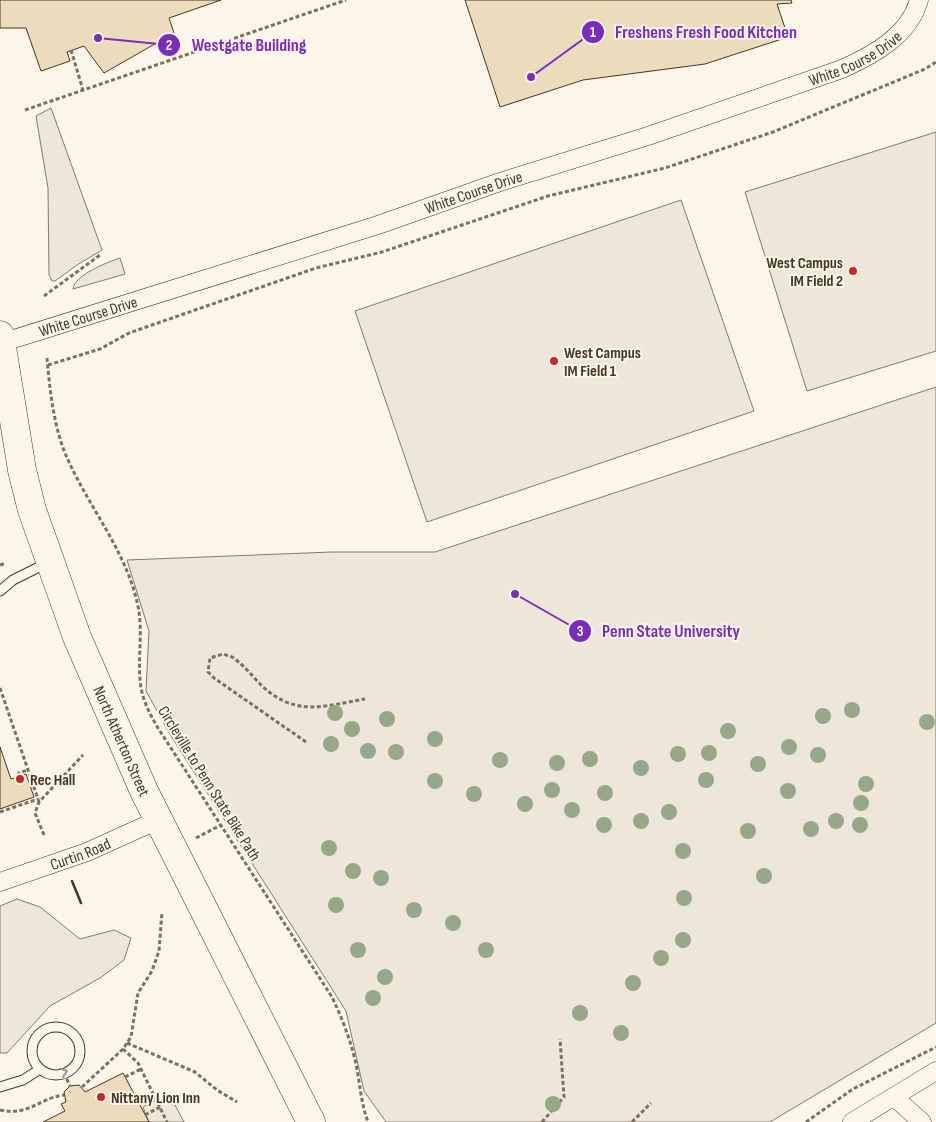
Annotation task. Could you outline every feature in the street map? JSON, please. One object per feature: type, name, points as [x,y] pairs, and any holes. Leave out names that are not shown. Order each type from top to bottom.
[{"type":"main road","name":"North Atherton Street","points":[[1,339],[22,470],[32,510],[49,562],[84,655],[158,820],[311,1122]]},
{"type":"street","name":"White Course Drive","points":[[1,339],[378,225],[500,182],[648,136],[842,68],[870,56],[889,42],[903,29],[919,0]]},
{"type":"street","name":"Curtin Road","points":[[0,882],[87,852],[158,820]]},
{"type":"street","points":[[852,1122],[936,1071]]},
{"type":"street","points":[[894,1097],[922,1122]]},
{"type":"lane","points":[[0,591],[13,580],[49,562]]},
{"type":"lane","points":[[61,1028],[66,1029],[75,1036],[80,1053],[78,1062],[72,1069],[64,1073],[47,1073],[40,1069],[33,1059],[32,1048],[36,1037],[44,1030],[61,1028]]},
{"type":"lane","points":[[0,1087],[23,1080],[40,1069]]},
{"type":"path","points":[[25,110],[346,0]]},
{"type":"path","points":[[71,50],[83,90]]},
{"type":"path","points":[[48,366],[100,349],[129,332],[316,268],[382,252],[548,196],[666,168],[764,135],[925,69],[936,62]]},
{"type":"path","points":[[44,296],[100,255]]},
{"type":"path","name":"Circleville to Penn State Bike Path","points":[[47,358],[50,390],[68,460],[96,509],[134,588],[139,608],[140,679],[145,702],[158,728],[332,997],[354,1056],[362,1104],[368,1122]]},
{"type":"path","points":[[0,564],[6,563]]},
{"type":"path","points":[[306,742],[214,678],[208,672],[210,658],[223,654],[232,658],[277,699],[296,706],[308,708],[365,699]]},
{"type":"path","points":[[0,688],[38,801],[35,813],[44,835]]},
{"type":"path","points":[[0,812],[38,801],[83,755]]},
{"type":"path","points":[[20,776],[19,773],[28,770]]},
{"type":"path","points":[[196,838],[220,824]]},
{"type":"path","points":[[82,1087],[127,1044],[132,1031],[138,993],[152,971],[159,951],[162,912]]},
{"type":"path","points":[[542,1122],[564,1096],[560,1039]]},
{"type":"path","points":[[127,1044],[195,1072],[217,1090],[238,1102]]},
{"type":"path","points":[[806,1122],[853,1089],[936,1047]]},
{"type":"path","points":[[123,1049],[141,1069],[167,1122]]},
{"type":"path","points":[[125,1077],[141,1069]]},
{"type":"path","points":[[64,1073],[70,1086]]},
{"type":"path","points":[[0,1110],[28,1109],[50,1098],[64,1095]]},
{"type":"path","points":[[632,1122],[651,1103]]},
{"type":"path","points":[[146,1115],[160,1107]]},
{"type":"shaded area","points":[[51,108],[102,250],[55,281],[52,281],[49,275],[48,188],[36,116]]},
{"type":"shaded area","name":"West Campus IM Field 2","points":[[936,132],[936,351],[807,391],[745,192]]},
{"type":"shaded area","name":"West Campus IM Field 1","points":[[681,200],[754,411],[427,522],[355,311]]},
{"type":"shaded area","points":[[120,258],[125,274],[73,289],[79,279],[85,274]]},
{"type":"shaded area","points":[[936,387],[936,1023],[770,1122],[386,1122],[364,1091],[346,1011],[171,736],[146,691],[149,631],[127,560],[332,552],[435,552]]},
{"type":"shaded area","points":[[17,899],[40,907],[80,939],[114,930],[131,938],[124,960],[100,978],[50,1006],[7,1053],[0,1053],[0,906]]},
{"type":"shaded area","points":[[159,1099],[162,1103],[175,1105],[184,1122],[149,1122],[143,1107]]},
{"type":"building","points":[[0,0],[221,0],[169,18],[174,33],[104,73],[84,46],[67,52],[70,61],[41,71],[26,28],[0,28]]},
{"type":"building","points":[[465,0],[791,0],[792,3],[777,4],[788,37],[705,64],[583,80],[500,107]]},
{"type":"building","name":"Rec Hall","points":[[0,747],[11,779],[26,774],[34,797],[0,809]]},
{"type":"building","name":"Nittany Lion Inn","points":[[123,1073],[149,1122],[43,1122],[65,1111],[61,1104],[66,1102],[64,1092],[70,1086],[79,1085],[85,1092]]},
{"type":"wall","points":[[72,881],[81,903]]},
{"type":"place","name":"Westgate Building","points":[[98,38]]},
{"type":"place","name":"Freshens Fresh Food Kitchen","points":[[531,77]]},
{"type":"place","name":"West Campus IM Field 2","points":[[853,271]]},
{"type":"place","name":"West Campus IM Field 1","points":[[554,361]]},
{"type":"place","name":"Penn State University","points":[[515,594]]},
{"type":"place","name":"Rec Hall","points":[[20,779]]},
{"type":"place","name":"Nittany Lion Inn","points":[[101,1097]]}]
